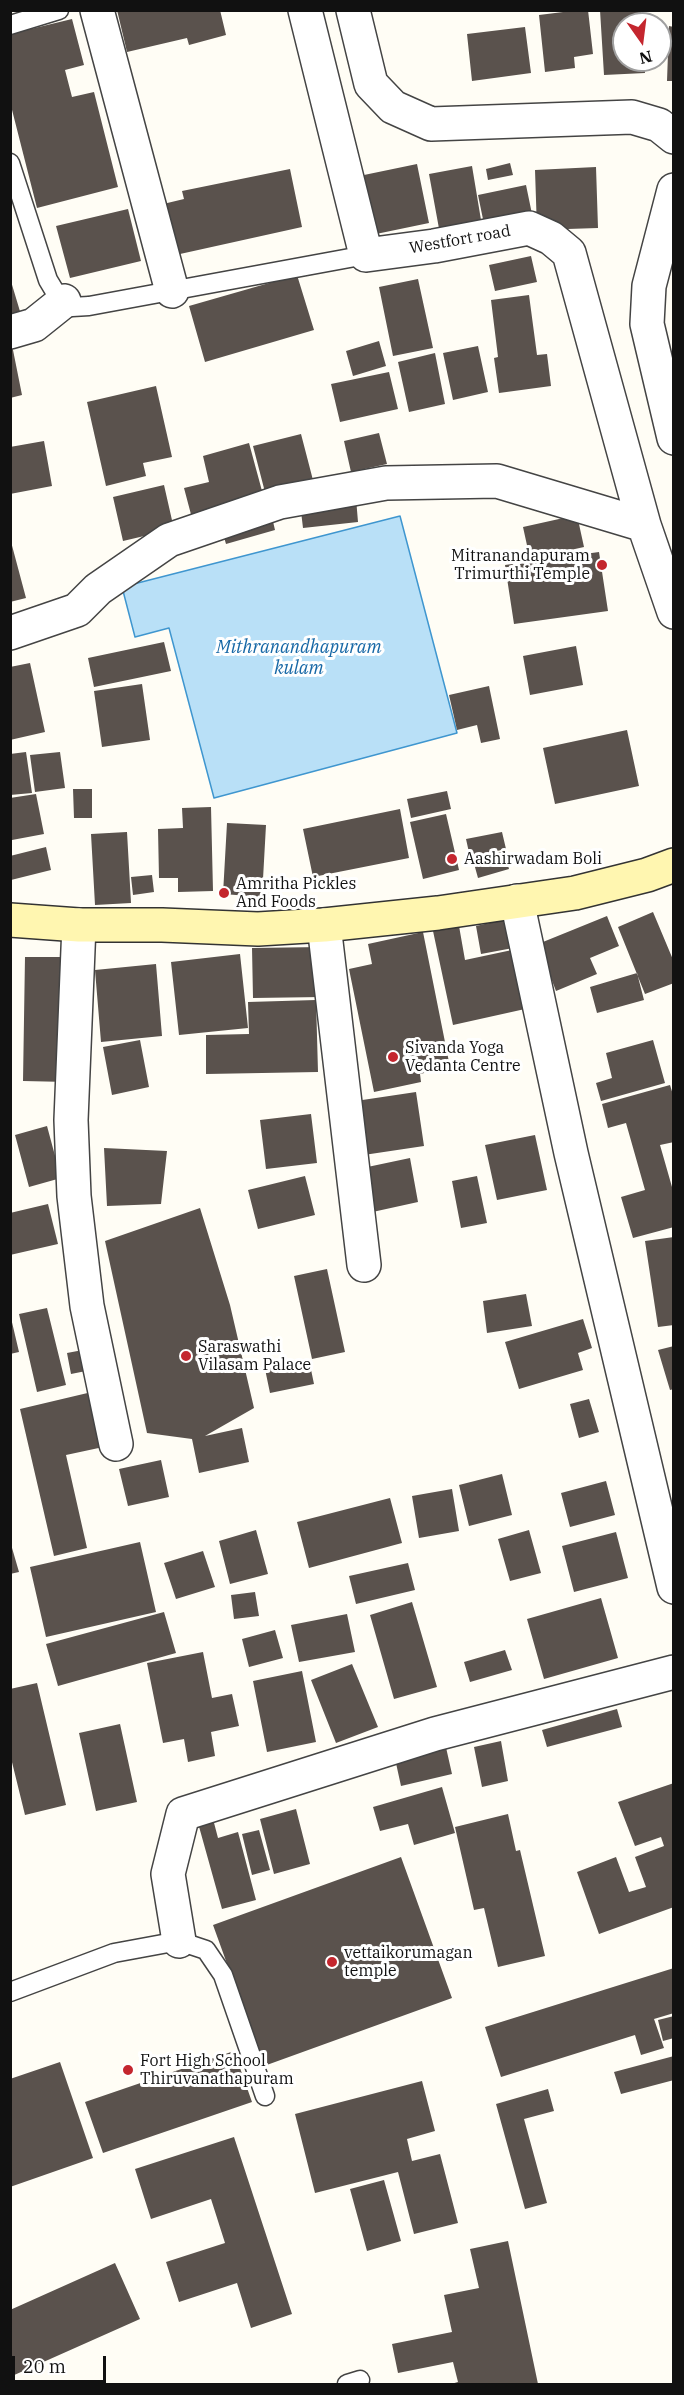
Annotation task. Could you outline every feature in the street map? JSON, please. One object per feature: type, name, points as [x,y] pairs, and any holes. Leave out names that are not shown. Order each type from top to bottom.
[{"type":"main road","points":[[10,920],[79,925],[162,925],[258,929],[324,925],[438,913],[575,893],[647,875],[674,865]]},
{"type":"street","points":[[98,10],[172,291]]},
{"type":"street","points":[[305,10],[366,255]]},
{"type":"street","points":[[353,11],[371,84],[393,107],[431,124],[632,117],[659,125],[674,137]]},
{"type":"street","points":[[674,190],[649,286],[647,324],[674,438]]},
{"type":"street","name":"Westfort road","points":[[366,255],[434,246],[529,228],[551,238],[569,253],[644,525],[674,612]]},
{"type":"street","points":[[10,332],[34,325],[64,301]]},
{"type":"street","points":[[10,633],[77,610],[98,589],[169,540],[280,502],[386,483],[497,481],[644,525]]},
{"type":"street","points":[[517,901],[571,1153],[674,1587]]},
{"type":"street","points":[[79,925],[71,1120],[74,1196],[87,1306],[116,1444]]},
{"type":"street","points":[[324,925],[364,1265]]},
{"type":"street","points":[[179,1941],[168,1874],[183,1814],[435,1734],[674,1672]]},
{"type":"lane","points":[[10,25],[59,10]]},
{"type":"lane","points":[[10,164],[48,280],[57,295],[72,307],[89,306],[366,255]]},
{"type":"lane","points":[[10,1992],[114,1953],[179,1941],[206,1950],[223,1975],[265,2097]]},
{"type":"water","name":"Mithranandhapuram kulam","points":[[400,516],[457,733],[214,798],[169,628],[135,637],[122,587]]},
{"type":"building","points":[[117,10],[220,10],[226,35],[189,45],[187,38],[127,52]]},
{"type":"building","points":[[588,10],[593,54],[574,57],[575,68],[545,72],[539,15]]},
{"type":"building","points":[[600,10],[641,10],[641,12],[612,12],[612,72],[645,73],[604,75]]},
{"type":"building","points":[[72,19],[84,65],[65,70],[72,97],[94,92],[118,187],[37,208],[10,102],[10,34]]},
{"type":"building","points":[[525,27],[531,73],[472,81],[467,34]]},
{"type":"building","points":[[672,27],[674,27],[674,81],[667,81],[667,72],[672,72]]},
{"type":"building","points":[[510,163],[513,175],[488,180],[486,169]]},
{"type":"building","points":[[417,164],[429,223],[376,234],[364,175]]},
{"type":"building","points":[[472,166],[482,226],[440,234],[429,174]]},
{"type":"building","points":[[596,167],[598,228],[537,230],[535,170]]},
{"type":"building","points":[[290,169],[302,227],[171,256],[159,205],[184,199],[182,191]]},
{"type":"building","points":[[526,185],[532,214],[484,224],[478,195]]},
{"type":"building","points":[[128,209],[141,261],[70,278],[56,226]]},
{"type":"building","points":[[531,256],[537,282],[495,291],[489,265]]},
{"type":"building","points":[[297,275],[314,330],[205,362],[189,306]]},
{"type":"building","points":[[10,278],[22,318],[10,322]]},
{"type":"building","points":[[418,279],[433,348],[393,356],[379,287]]},
{"type":"building","points":[[529,295],[537,355],[547,354],[551,386],[499,393],[494,358],[498,357],[491,300]]},
{"type":"building","points":[[379,341],[386,366],[353,376],[346,351]]},
{"type":"building","points":[[10,345],[12,345],[22,395],[10,398]]},
{"type":"building","points":[[478,346],[488,392],[453,400],[443,353]]},
{"type":"building","points":[[435,353],[445,404],[409,412],[398,362]]},
{"type":"building","points":[[389,372],[398,409],[340,422],[331,384]]},
{"type":"building","points":[[156,386],[172,457],[143,463],[146,476],[106,486],[87,402]]},
{"type":"building","points":[[379,433],[387,464],[351,472],[344,441]]},
{"type":"building","points":[[301,434],[314,484],[266,496],[253,446]]},
{"type":"building","points":[[44,441],[52,486],[10,494],[10,447]]},
{"type":"building","points":[[249,443],[265,502],[193,522],[184,488],[209,482],[203,456]]},
{"type":"building","points":[[164,485],[174,529],[123,541],[113,497]]},
{"type":"building","points":[[356,498],[358,522],[303,528],[300,503]]},
{"type":"building","points":[[271,513],[275,530],[226,544],[221,527]]},
{"type":"building","points":[[577,515],[584,547],[530,559],[523,527]]},
{"type":"building","points":[[10,538],[26,598],[10,602]]},
{"type":"building","points":[[599,552],[608,611],[514,624],[505,565]]},
{"type":"building","points":[[164,642],[171,671],[94,687],[88,658]]},
{"type":"building","points":[[576,646],[583,685],[530,695],[523,656]]},
{"type":"building","points":[[30,663],[45,732],[10,740],[10,667]]},
{"type":"building","points":[[142,684],[150,740],[102,747],[94,691]]},
{"type":"building","points":[[489,686],[500,739],[481,743],[477,725],[457,730],[449,695]]},
{"type":"building","points":[[627,730],[639,786],[555,804],[543,748]]},
{"type":"building","points":[[26,752],[32,793],[10,795],[10,754]]},
{"type":"building","points":[[60,752],[65,788],[35,792],[30,755]]},
{"type":"building","points":[[73,789],[92,789],[92,818],[74,818]]},
{"type":"building","points":[[447,791],[451,809],[411,818],[407,799]]},
{"type":"building","points":[[36,794],[44,834],[12,840],[10,798]]},
{"type":"building","points":[[211,807],[213,891],[178,892],[178,878],[159,878],[158,829],[183,828],[182,808]]},
{"type":"building","points":[[400,809],[409,858],[313,877],[303,829]]},
{"type":"building","points":[[446,814],[459,870],[423,879],[410,822]]},
{"type":"building","points":[[227,823],[266,825],[262,897],[223,894]]},
{"type":"building","points":[[127,832],[131,903],[95,905],[91,834]]},
{"type":"building","points":[[502,832],[506,849],[470,857],[466,839]]},
{"type":"building","points":[[46,847],[51,870],[11,880],[10,856]]},
{"type":"building","points":[[504,851],[509,869],[478,878],[473,860]]},
{"type":"building","points":[[152,875],[154,892],[133,895],[131,877]]},
{"type":"building","points":[[653,912],[674,962],[674,983],[645,994],[618,927]]},
{"type":"building","points":[[607,916],[619,946],[590,958],[597,974],[556,991],[538,944]]},
{"type":"building","points":[[507,919],[513,948],[481,954],[476,926]]},
{"type":"building","points":[[459,926],[465,960],[512,950],[525,1009],[453,1025],[433,931]]},
{"type":"building","points":[[423,932],[450,1067],[420,1074],[421,1082],[374,1092],[349,969],[372,964],[368,944]]},
{"type":"building","points":[[322,947],[322,997],[253,998],[252,948]]},
{"type":"building","points":[[240,954],[248,1028],[179,1035],[171,962]]},
{"type":"building","points":[[25,957],[70,957],[68,1082],[23,1081]]},
{"type":"building","points":[[156,964],[162,1036],[101,1042],[95,970]]},
{"type":"building","points":[[637,973],[644,1000],[597,1013],[590,987]]},
{"type":"building","points":[[316,1000],[318,1072],[206,1074],[206,1035],[249,1034],[248,1002]]},
{"type":"building","points":[[140,1040],[149,1087],[112,1095],[103,1047]]},
{"type":"building","points":[[653,1040],[665,1083],[601,1101],[596,1083],[612,1078],[606,1053]]},
{"type":"building","points":[[670,1085],[674,1098],[674,1142],[660,1145],[674,1194],[674,1227],[633,1238],[621,1197],[645,1190],[626,1123],[608,1128],[602,1104]]},
{"type":"building","points":[[416,1092],[424,1146],[357,1156],[349,1102]]},
{"type":"building","points":[[311,1114],[317,1163],[266,1169],[260,1120]]},
{"type":"building","points":[[47,1126],[61,1178],[29,1187],[15,1135]]},
{"type":"building","points":[[535,1135],[547,1190],[497,1200],[485,1145]]},
{"type":"building","points":[[104,1148],[167,1151],[161,1204],[107,1206]]},
{"type":"building","points":[[410,1158],[418,1202],[368,1213],[358,1169]]},
{"type":"building","points":[[305,1176],[315,1215],[258,1229],[248,1190]]},
{"type":"building","points":[[477,1176],[487,1223],[461,1228],[452,1181]]},
{"type":"building","points":[[48,1204],[58,1244],[10,1255],[10,1213]]},
{"type":"building","name":"Saraswathi Vilasam Palace","points":[[200,1208],[230,1305],[254,1408],[205,1436],[242,1428],[249,1462],[199,1473],[192,1439],[147,1433],[105,1241]]},
{"type":"building","points":[[674,1237],[674,1325],[658,1327],[645,1241]]},
{"type":"building","points":[[327,1269],[345,1352],[312,1359],[294,1276]]},
{"type":"building","points":[[526,1294],[532,1326],[487,1333],[483,1301]]},
{"type":"building","points":[[47,1308],[66,1385],[37,1392],[19,1314]]},
{"type":"building","points":[[10,1319],[19,1352],[10,1354]]},
{"type":"building","points":[[583,1319],[592,1348],[578,1353],[583,1370],[519,1389],[505,1342]]},
{"type":"building","points":[[674,1346],[674,1389],[670,1390],[658,1350]]},
{"type":"building","points":[[88,1349],[91,1370],[71,1374],[67,1353]]},
{"type":"building","points":[[309,1360],[314,1384],[270,1393],[265,1369]]},
{"type":"building","points":[[96,1391],[108,1446],[66,1455],[87,1548],[54,1556],[20,1409]]},
{"type":"building","points":[[589,1399],[599,1432],[579,1438],[570,1404]]},
{"type":"building","points":[[161,1460],[169,1497],[128,1506],[119,1469]]},
{"type":"building","points":[[502,1474],[512,1515],[469,1526],[459,1485]]},
{"type":"building","points":[[606,1481],[615,1515],[570,1527],[561,1493]]},
{"type":"building","points":[[452,1489],[459,1531],[419,1538],[412,1496]]},
{"type":"building","points":[[390,1498],[402,1543],[309,1568],[297,1522]]},
{"type":"building","points":[[256,1530],[268,1574],[230,1584],[219,1541]]},
{"type":"building","points":[[529,1530],[541,1573],[510,1581],[498,1539]]},
{"type":"building","points":[[616,1532],[628,1578],[574,1592],[562,1546]]},
{"type":"building","points":[[10,1541],[19,1572],[10,1574]]},
{"type":"building","points":[[140,1542],[156,1612],[46,1637],[30,1567]]},
{"type":"building","points":[[203,1551],[215,1587],[176,1599],[164,1563]]},
{"type":"building","points":[[408,1563],[415,1590],[356,1604],[349,1576]]},
{"type":"building","points":[[255,1592],[259,1616],[234,1619],[231,1595]]},
{"type":"building","points":[[601,1598],[618,1658],[544,1679],[527,1619]]},
{"type":"building","points":[[412,1602],[437,1687],[394,1699],[370,1615]]},
{"type":"building","points":[[164,1612],[176,1653],[58,1686],[46,1644]]},
{"type":"building","points":[[347,1614],[355,1652],[299,1662],[291,1625]]},
{"type":"building","points":[[275,1630],[283,1658],[249,1667],[242,1639]]},
{"type":"building","points":[[505,1650],[512,1670],[470,1682],[464,1662]]},
{"type":"building","points":[[203,1652],[212,1698],[232,1694],[239,1726],[211,1732],[215,1756],[188,1762],[184,1739],[163,1743],[147,1663]]},
{"type":"building","points":[[352,1664],[378,1727],[336,1743],[311,1680]]},
{"type":"building","points":[[302,1671],[316,1742],[267,1752],[253,1681]]},
{"type":"building","points":[[37,1683],[66,1805],[25,1815],[10,1754],[10,1689]]},
{"type":"building","points":[[617,1709],[622,1727],[547,1747],[542,1730]]},
{"type":"building","points":[[120,1724],[137,1802],[96,1811],[79,1733]]},
{"type":"building","points":[[501,1741],[508,1781],[482,1787],[474,1747]]},
{"type":"building","points":[[445,1743],[452,1774],[401,1786],[394,1754]]},
{"type":"building","points":[[674,1783],[674,1907],[599,1934],[577,1872],[616,1857],[629,1892],[646,1887],[635,1857],[664,1846],[661,1837],[635,1846],[618,1802]]},
{"type":"building","points":[[442,1787],[455,1833],[414,1845],[408,1824],[380,1831],[373,1807]]},
{"type":"building","points":[[296,1809],[310,1864],[274,1874],[260,1819]]},
{"type":"building","points":[[508,1814],[516,1851],[520,1850],[545,1956],[498,1967],[484,1908],[474,1910],[455,1827]]},
{"type":"building","points":[[213,1819],[218,1838],[238,1832],[256,1900],[222,1909],[198,1823]]},
{"type":"building","points":[[259,1830],[270,1870],[252,1875],[242,1834]]},
{"type":"building","name":"vettaikorumagan temple","points":[[401,1857],[452,1998],[264,2066],[213,1925]]},
{"type":"building","points":[[674,1968],[674,2013],[654,2019],[664,2048],[641,2055],[635,2035],[501,2077],[485,2027]]},
{"type":"building","points":[[674,2016],[674,2038],[663,2041],[658,2020]]},
{"type":"building","points":[[234,2051],[252,2102],[103,2153],[85,2102]]},
{"type":"building","points":[[674,2056],[674,2080],[621,2094],[614,2072]]},
{"type":"building","points":[[60,2062],[93,2158],[10,2187],[10,2079]]},
{"type":"building","points":[[422,2081],[435,2131],[407,2139],[412,2161],[440,2154],[458,2223],[414,2234],[398,2172],[315,2193],[295,2114]]},
{"type":"building","points":[[548,2089],[554,2111],[524,2119],[547,2203],[525,2209],[496,2104]]},
{"type":"building","points":[[234,2137],[292,2314],[251,2328],[237,2283],[179,2302],[166,2262],[225,2243],[211,2199],[151,2219],[135,2169]]},
{"type":"building","points":[[384,2180],[401,2241],[367,2251],[350,2189]]},
{"type":"building","points":[[508,2241],[538,2384],[451,2384],[458,2382],[453,2362],[398,2373],[392,2344],[452,2332],[444,2295],[479,2288],[470,2249]]},
{"type":"building","points":[[115,2263],[140,2319],[12,2376],[10,2310]]},
{"type":"place","name":"Mitranandapuram Trimurthi Temple","points":[[602,565]]},
{"type":"place","name":"Aashirwadam Boli","points":[[452,859]]},
{"type":"place","name":"Amritha Pickles And Foods","points":[[224,893]]},
{"type":"place","name":"Sivanda Yoga Vedanta Centre","points":[[393,1057]]},
{"type":"place","name":"Saraswathi Vilasam Palace","points":[[186,1356]]},
{"type":"place","name":"vettaikorumagan temple","points":[[332,1962]]},
{"type":"place","name":"Fort High School Thiruvanathapuram","points":[[128,2070]]}]
